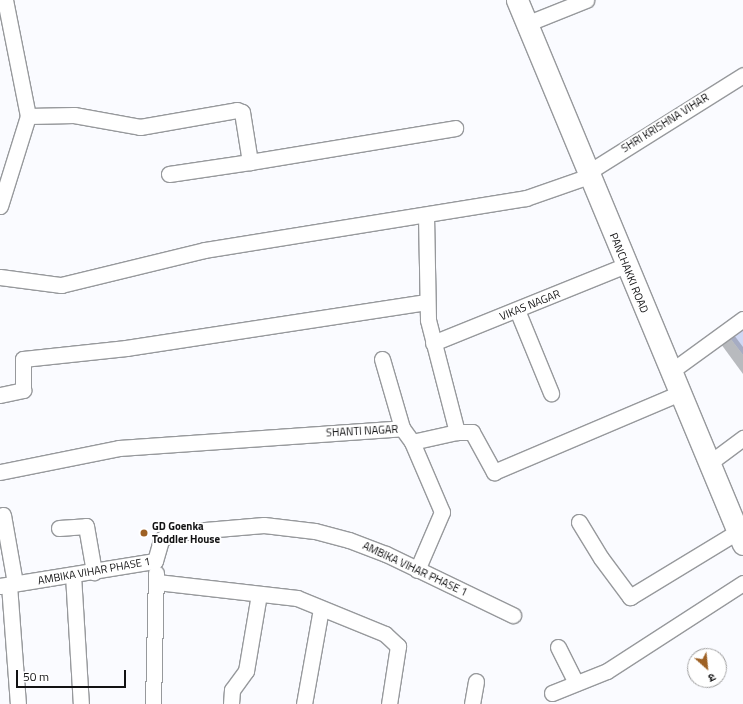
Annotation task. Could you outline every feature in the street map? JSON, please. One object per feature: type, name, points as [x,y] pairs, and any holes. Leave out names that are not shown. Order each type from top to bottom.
[{"type":"main road","name":"PANCHAKKI ROAD","points":[[516,0],[678,394],[740,538]]},
{"type":"street","points":[[0,206],[28,116],[5,0]]},
{"type":"street","points":[[526,24],[586,0]]},
{"type":"street","name":"SHRI KRISHNA VIHAR","points":[[0,277],[61,285],[205,250],[526,198],[588,175],[743,75]]},
{"type":"street","points":[[28,116],[74,115],[140,126],[236,110],[242,112],[250,162]]},
{"type":"street","points":[[169,174],[455,128]]},
{"type":"street","points":[[426,215],[427,302],[433,343],[458,432]]},
{"type":"street","name":"VIKAS NAGAR","points":[[433,343],[626,265]]},
{"type":"street","points":[[0,395],[23,390],[23,359],[126,348],[427,302]]},
{"type":"street","points":[[517,310],[551,393]]},
{"type":"street","points":[[670,372],[743,319]]},
{"type":"street","points":[[382,359],[402,428]]},
{"type":"street","name":"SHANTI NAGAR","points":[[0,472],[119,448],[402,428],[412,442],[458,432],[472,432],[494,472],[678,394]]},
{"type":"street","points":[[708,464],[743,438]]},
{"type":"street","points":[[412,442],[442,512],[417,570]]},
{"type":"street","points":[[4,515],[18,704]]},
{"type":"street","points":[[579,522],[630,597],[740,538]]},
{"type":"street","points":[[59,528],[86,526],[94,572]]},
{"type":"street","name":"AMBIKA VIHAR PHASE 1","points":[[8,585],[156,561],[161,540],[170,533],[264,526],[315,531],[349,540],[386,554],[513,615]]},
{"type":"street","points":[[153,704],[157,582],[156,561]]},
{"type":"street","points":[[73,575],[81,704]]},
{"type":"street","points":[[157,582],[297,598],[385,634],[398,646],[389,704]]},
{"type":"street","points":[[552,694],[607,671],[743,583]]},
{"type":"street","points":[[231,704],[232,690],[246,671],[259,594]]},
{"type":"street","points":[[304,704],[321,609]]},
{"type":"street","points":[[558,647],[576,684]]},
{"type":"street","points":[[472,704],[476,681]]},
{"type":"shaded area","points":[[743,328],[743,355],[730,338]]},
{"type":"building","points":[[730,338],[743,355],[743,374],[721,344]]},
{"type":"place","name":"GD Goenka Toddler House","points":[[144,533]]}]
